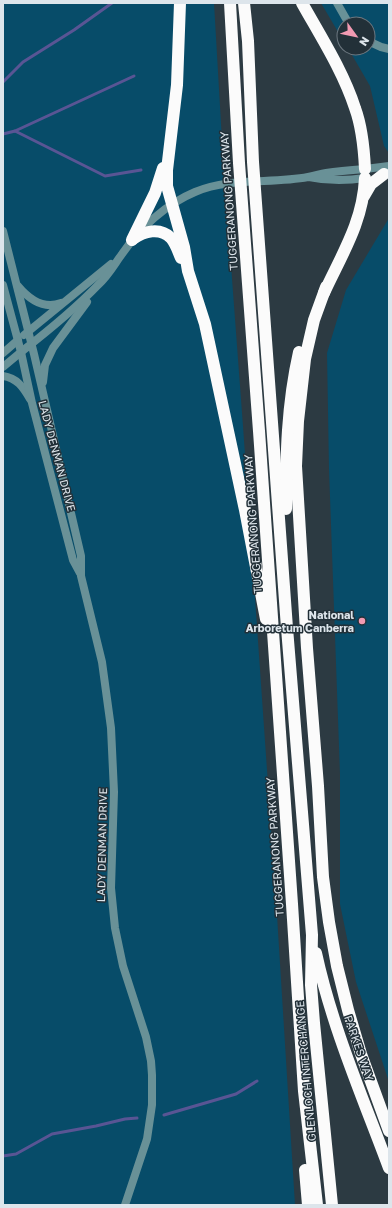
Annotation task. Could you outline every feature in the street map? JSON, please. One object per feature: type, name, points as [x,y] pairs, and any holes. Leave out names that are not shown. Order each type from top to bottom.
[{"type":"highway","points":[[180,3],[176,92],[166,180],[184,247],[188,271],[205,324],[244,502],[269,636],[277,689]]},
{"type":"highway","name":"TUGGERANONG PARKWAY","points":[[230,3],[239,163],[304,1091]]},
{"type":"highway","points":[[244,3],[248,41],[253,162],[287,628],[312,935]]},
{"type":"highway","points":[[287,628],[286,452],[292,380],[311,319],[356,224],[363,199],[365,173],[362,138],[358,116],[352,99],[338,68],[302,3]]},
{"type":"highway","points":[[132,240],[157,186],[170,140]]},
{"type":"highway","points":[[363,199],[371,184],[387,170]]},
{"type":"highway","points":[[132,240],[138,236],[154,231],[166,235],[174,243],[188,271]]},
{"type":"highway","points":[[326,287],[314,320],[305,359],[298,421],[296,466],[323,877],[337,966],[348,1010],[361,1054],[389,1131]]},
{"type":"highway","name":"PARKES WAY","points":[[312,935],[326,992],[389,1168]]},
{"type":"highway","name":"GLENLOCH INTERCHANGE","points":[[312,935],[311,985],[332,1205]]},
{"type":"highway","name":"GLENLOCH INTERCHANGE","points":[[304,1091],[303,1141],[308,1205]]},
{"type":"highway","name":"GLENLOCH INTERCHANGE","points":[[304,1091],[318,1205]]},
{"type":"street","points":[[337,3],[344,16]]},
{"type":"street","points":[[376,45],[389,49]]},
{"type":"street","points":[[42,389],[45,365],[53,348],[132,240],[156,216],[172,205],[196,191],[217,185],[249,181],[309,177],[326,173],[365,173],[387,170]]},
{"type":"street","name":"LADY DENMAN DRIVE","points":[[3,231],[42,389],[80,556],[81,576],[102,662],[111,728],[114,792],[111,888],[115,928],[123,966],[146,1038],[151,1061],[152,1075],[152,1105],[147,1139],[125,1205]]},
{"type":"street","points":[[3,353],[122,254]]},
{"type":"street","points":[[3,367],[52,329],[107,276]]},
{"type":"street","points":[[16,284],[28,298],[34,301],[53,306],[64,302]]},
{"type":"street","name":"LADY DENMAN DRIVE","points":[[3,285],[73,560],[81,576]]},
{"type":"street","points":[[3,376],[12,378],[20,384],[32,403]]},
{"type":"shaded area","points":[[3,3],[214,3],[223,158],[276,899],[295,1205],[3,1205]]},
{"type":"shaded area","points":[[321,3],[389,3],[389,153],[384,146],[370,86],[353,56],[376,56],[376,16],[336,16],[336,28]]},
{"type":"shaded area","name":"National Arboretum Canberra","points":[[389,218],[389,1082],[356,982],[340,904],[340,774],[329,469],[327,353],[346,290]]},
{"type":"waterway","points":[[3,82],[23,62],[74,30],[112,3]]},
{"type":"waterway","points":[[15,131],[134,76]]},
{"type":"waterway","points":[[3,134],[15,131],[105,176],[141,170]]},
{"type":"waterway","points":[[164,1115],[236,1094],[257,1081]]},
{"type":"waterway","points":[[3,1156],[16,1154],[52,1134],[125,1119],[137,1118]]},
{"type":"place","name":"National Arboretum Canberra","points":[[362,621]]}]
